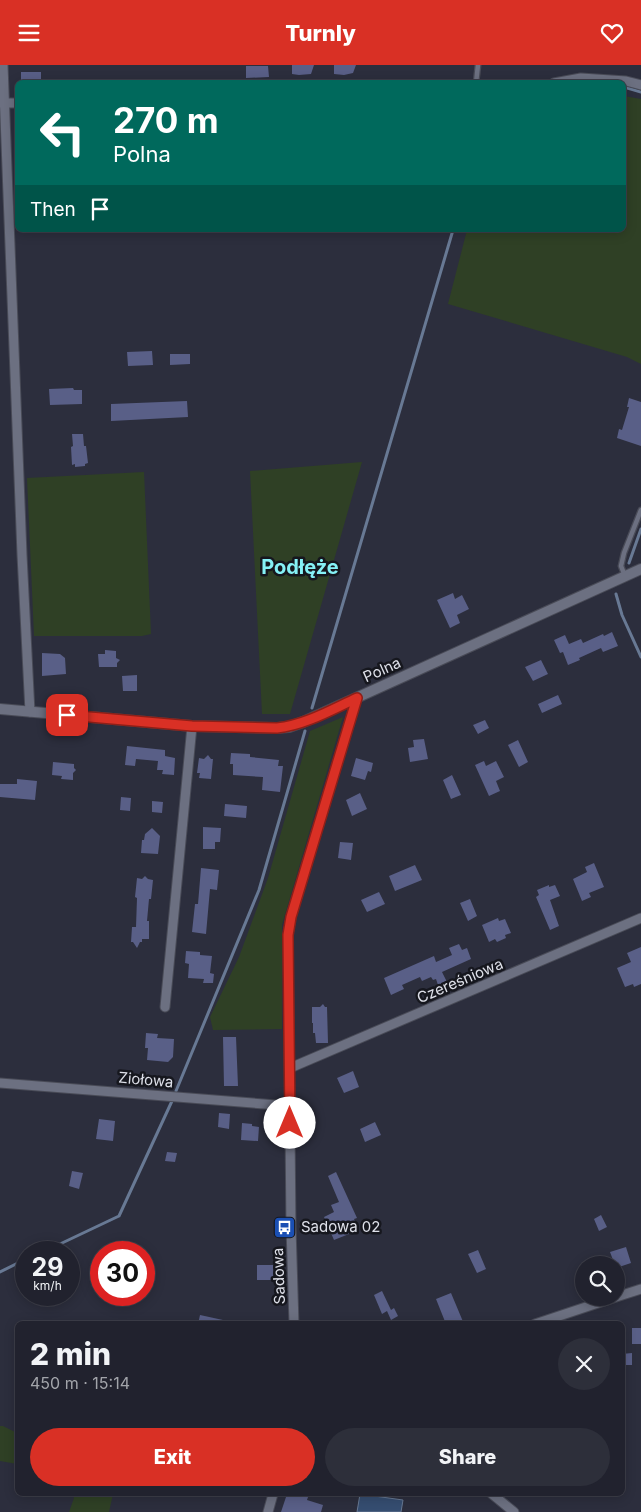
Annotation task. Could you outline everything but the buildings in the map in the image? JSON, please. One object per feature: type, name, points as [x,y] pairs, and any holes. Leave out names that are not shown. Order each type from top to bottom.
[{"type":"street","points":[[3,65],[2,103],[30,712]]},
{"type":"street","points":[[570,80],[581,78],[611,80]]},
{"type":"street","points":[[626,81],[641,85]]},
{"type":"street","points":[[2,103],[15,103]]},
{"type":"street","name":"Polna","points":[[0,709],[192,726],[289,727],[641,569]]},
{"type":"street","name":"Sadowa","points":[[294,1321],[288,935],[291,917],[357,698]]},
{"type":"street","points":[[165,1007],[192,726]]},
{"type":"street","name":"Czereśniowa","points":[[290,1068],[641,918]]},
{"type":"street","name":"Ziołowa","points":[[0,1083],[290,1106]]},
{"type":"street","points":[[625,1294],[641,1289]]},
{"type":"street","points":[[544,1321],[589,1306]]},
{"type":"street","points":[[268,1512],[272,1496]]},
{"type":"street","points":[[494,1496],[514,1512]]},
{"type":"lane","points":[[476,80],[478,65]]},
{"type":"lane","points":[[625,576],[621,566],[622,559],[641,510]]},
{"type":"green space","points":[[626,96],[641,99],[641,364],[627,357],[448,304],[466,232],[626,232]]},
{"type":"green space","points":[[362,462],[290,714],[262,714],[250,471]]},
{"type":"green space","points":[[144,472],[151,634],[142,636],[34,636],[27,478]]},
{"type":"green space","points":[[343,717],[282,925],[282,1029],[213,1030],[210,1017],[239,957],[268,878],[310,731]]},
{"type":"green space","points":[[0,1426],[3,1426],[15,1432],[15,1464],[0,1461]]},
{"type":"green space","points":[[73,1496],[113,1496],[109,1512],[69,1512]]},
{"type":"water","points":[[360,1496],[403,1500],[401,1512],[357,1512]]},
{"type":"waterway","points":[[626,88],[641,92]]},
{"type":"waterway","points":[[312,708],[452,232]]},
{"type":"waterway","points":[[629,563],[641,529]]},
{"type":"waterway","points":[[616,594],[622,615],[641,657]]},
{"type":"waterway","points":[[176,1091],[259,890],[305,731]]},
{"type":"waterway","points":[[66,1241],[119,1216],[172,1101]]},
{"type":"waterway","points":[[0,1272],[15,1264]]},
{"type":"place","name":"Sadowa 02","points":[[285,1227]]},
{"type":"district","name":"Podłęże","points":[[300,567]]},
{"type":"route","points":[[67,715],[192,726],[277,728],[289,727],[303,722],[357,698],[291,917],[288,935],[290,1123]]}]
